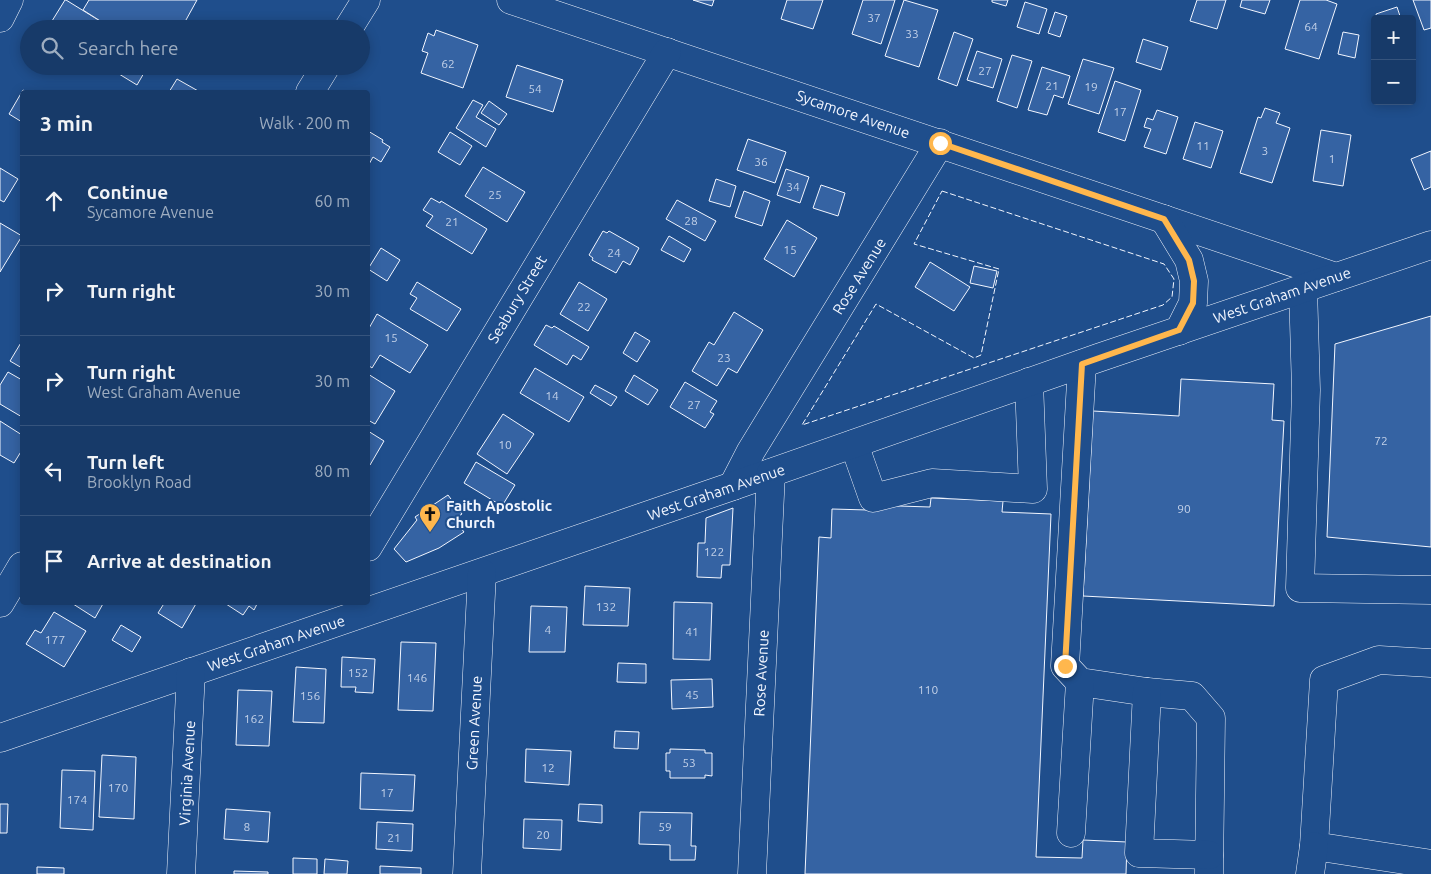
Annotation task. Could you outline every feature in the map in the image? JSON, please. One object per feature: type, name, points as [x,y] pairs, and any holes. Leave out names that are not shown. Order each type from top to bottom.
[{"type":"street","points":[[0,18],[9,0]]},
{"type":"street","points":[[354,20],[366,0]]},
{"type":"street","name":"Sycamore Avenue","points":[[511,0],[1336,277]]},
{"type":"street","name":"Seabury Street","points":[[370,544],[667,52]]},
{"type":"street","points":[[311,90],[320,75]]},
{"type":"street","name":"Rose Avenue","points":[[733,486],[751,451],[940,143]]},
{"type":"street","points":[[1164,219],[1189,260],[1194,281],[1193,303],[1179,330]]},
{"type":"street","name":"West Graham Avenue","points":[[0,738],[482,573],[1179,330],[1431,246]]},
{"type":"street","points":[[1302,288],[1306,390],[1300,588],[1431,590]]},
{"type":"street","points":[[1070,833],[1072,674],[1082,364]]},
{"type":"street","points":[[854,444],[873,498],[932,483],[1033,489],[1029,382]]},
{"type":"street","name":"Rose Avenue","points":[[752,874],[770,473]]},
{"type":"street","points":[[0,603],[20,569]]},
{"type":"street","name":"Green Avenue","points":[[467,874],[482,573]]},
{"type":"street","points":[[319,628],[332,605]]},
{"type":"street","points":[[1310,874],[1314,846],[1324,680],[1379,660],[1431,663]]},
{"type":"street","name":"Virginia Avenue","points":[[182,874],[191,672]]},
{"type":"street","points":[[1072,674],[1147,692],[1192,696],[1212,718],[1209,865],[1139,853],[1147,692]]},
{"type":"street","points":[[1314,846],[1431,864]]},
{"type":"building","points":[[66,0],[98,20],[53,20]]},
{"type":"building","points":[[89,0],[197,0],[186,20],[99,20],[83,10]]},
{"type":"building","points":[[693,0],[714,0],[712,6]]},
{"type":"building","points":[[787,0],[823,0],[813,29],[781,19]]},
{"type":"building","points":[[863,0],[895,0],[881,44],[852,34]]},
{"type":"building","points":[[904,0],[938,10],[919,67],[885,56]]},
{"type":"building","points":[[992,0],[1008,0],[1006,6],[992,2]]},
{"type":"building","points":[[1197,0],[1226,0],[1217,29],[1190,21]]},
{"type":"building","points":[[1242,0],[1270,0],[1265,14],[1240,7]]},
{"type":"building","points":[[1300,0],[1326,0],[1337,4],[1319,59],[1285,49]]},
{"type":"building","points":[[1413,0],[1431,0],[1431,28],[1424,30]]},
{"type":"building","points":[[1025,2],[1047,9],[1039,34],[1017,27]]},
{"type":"building","points":[[1397,7],[1400,15],[1376,15]]},
{"type":"building","points":[[1055,12],[1067,16],[1060,37],[1048,33]]},
{"type":"building","points":[[436,30],[478,45],[463,88],[421,73],[428,53],[422,51],[428,33],[434,36]]},
{"type":"building","points":[[954,32],[973,39],[957,86],[938,79]]},
{"type":"building","points":[[1343,32],[1359,35],[1355,58],[1338,54]]},
{"type":"building","points":[[1143,39],[1168,47],[1161,70],[1136,62]]},
{"type":"building","points":[[977,51],[1002,59],[993,88],[967,80]]},
{"type":"building","points":[[1012,55],[1032,61],[1017,108],[997,101]]},
{"type":"building","points":[[1083,59],[1114,68],[1099,114],[1068,104]]},
{"type":"building","points":[[517,65],[563,80],[553,112],[506,97]]},
{"type":"building","points":[[1042,67],[1070,76],[1063,98],[1054,95],[1047,115],[1028,110]]},
{"type":"building","points":[[121,75],[143,75],[137,85]]},
{"type":"building","points":[[177,79],[196,90],[170,90]]},
{"type":"building","points":[[1115,81],[1141,90],[1125,141],[1098,132]]},
{"type":"building","points":[[20,95],[20,121],[9,114]]},
{"type":"building","points":[[473,100],[483,105],[476,117],[496,129],[486,147],[456,128]]},
{"type":"building","points":[[489,101],[507,114],[499,125],[481,113]]},
{"type":"building","points":[[1265,108],[1280,113],[1276,123],[1290,128],[1272,183],[1240,173],[1258,117],[1261,118]]},
{"type":"building","points":[[1157,110],[1178,117],[1166,154],[1144,147],[1151,129],[1144,127],[1147,118],[1153,120]]},
{"type":"building","points":[[1195,122],[1223,131],[1211,168],[1183,159]]},
{"type":"building","points":[[1321,130],[1351,135],[1343,186],[1313,181]]},
{"type":"building","points":[[370,132],[390,147],[381,162],[373,157],[370,162]]},
{"type":"building","points":[[450,132],[472,146],[460,165],[438,152]]},
{"type":"building","points":[[748,139],[786,152],[775,183],[737,170]]},
{"type":"building","points":[[1431,151],[1431,187],[1424,190],[1411,159]]},
{"type":"building","points":[[483,167],[525,192],[507,222],[465,196]]},
{"type":"building","points":[[0,168],[18,179],[4,202],[0,200]]},
{"type":"building","points":[[786,169],[809,177],[800,203],[777,195]]},
{"type":"building","points":[[716,179],[736,186],[730,207],[709,201]]},
{"type":"building","points":[[821,185],[845,193],[838,216],[813,208]]},
{"type":"building","points":[[744,191],[770,201],[762,226],[735,217]]},
{"type":"building","points":[[431,198],[440,203],[441,201],[487,229],[472,254],[426,226],[433,216],[423,210]]},
{"type":"building","points":[[677,200],[716,221],[705,241],[666,219]]},
{"type":"building","points":[[787,220],[817,238],[794,277],[764,259]]},
{"type":"building","points":[[0,223],[20,235],[20,239],[0,272]]},
{"type":"building","points":[[603,231],[607,233],[609,231],[639,248],[630,265],[623,261],[616,273],[592,260],[593,258],[589,255]]},
{"type":"building","points":[[669,236],[691,249],[684,262],[661,250]]},
{"type":"building","points":[[381,248],[400,260],[387,281],[370,270],[370,266]]},
{"type":"building","points":[[930,262],[970,287],[954,311],[915,287]]},
{"type":"building","points":[[974,266],[997,271],[993,288],[970,283]]},
{"type":"building","points":[[417,282],[461,309],[447,331],[410,309],[417,298],[410,294]]},
{"type":"building","points":[[579,282],[607,299],[588,331],[560,314]]},
{"type":"building","points":[[734,312],[763,330],[737,373],[728,368],[717,386],[692,371],[709,342],[714,345]]},
{"type":"building","points":[[377,314],[428,345],[410,373],[380,355],[372,368],[370,366],[370,326]]},
{"type":"building","points":[[1431,316],[1431,547],[1327,537],[1335,344]]},
{"type":"building","points":[[546,325],[552,328],[554,326],[589,347],[581,360],[573,355],[567,365],[534,345]]},
{"type":"building","points":[[635,332],[650,341],[637,362],[623,353]]},
{"type":"building","points":[[20,344],[20,367],[10,361]]},
{"type":"building","points":[[535,368],[584,397],[569,422],[520,393]]},
{"type":"building","points":[[8,372],[20,379],[20,416],[0,404],[0,385]]},
{"type":"building","points":[[370,375],[395,391],[375,424],[370,421]]},
{"type":"building","points":[[634,375],[658,390],[648,405],[625,391]]},
{"type":"building","points":[[1181,379],[1274,384],[1272,420],[1284,421],[1274,606],[1083,596],[1093,411],[1179,416]]},
{"type":"building","points":[[685,382],[717,401],[710,412],[714,414],[705,428],[670,407]]},
{"type":"building","points":[[595,385],[617,397],[611,406],[590,393]]},
{"type":"building","points":[[503,414],[534,434],[507,474],[477,454]]},
{"type":"building","points":[[0,421],[20,434],[20,453],[14,463],[0,455]]},
{"type":"building","points":[[370,432],[384,441],[370,465]]},
{"type":"building","points":[[476,462],[515,485],[502,506],[464,483]]},
{"type":"building","points":[[448,495],[462,514],[454,519],[464,532],[439,548],[406,562],[394,549],[417,520],[415,517]]},
{"type":"building","points":[[931,498],[1003,501],[1002,512],[1051,514],[1036,857],[1082,858],[1083,840],[1127,842],[1126,874],[805,874],[819,537],[831,538],[832,509],[868,510],[868,505],[930,507]]},
{"type":"building","points":[[733,508],[730,565],[722,565],[721,578],[697,577],[698,543],[705,543],[706,518]]},
{"type":"building","points":[[585,586],[630,588],[628,626],[583,625]]},
{"type":"building","points":[[674,602],[712,603],[710,660],[673,659]]},
{"type":"building","points":[[75,605],[102,605],[95,618]]},
{"type":"building","points":[[163,605],[195,605],[182,628],[158,613]]},
{"type":"building","points":[[228,605],[256,605],[254,610],[249,606],[243,615]]},
{"type":"building","points":[[531,606],[567,607],[565,652],[529,652]]},
{"type":"building","points":[[54,612],[86,631],[64,667],[26,644],[35,630],[41,633]]},
{"type":"building","points":[[121,625],[141,637],[132,652],[112,640]]},
{"type":"building","points":[[401,642],[436,643],[433,711],[398,710]]},
{"type":"building","points":[[342,657],[375,659],[373,693],[355,692],[356,687],[341,687]]},
{"type":"building","points":[[618,663],[646,664],[646,683],[617,682]]},
{"type":"building","points":[[296,667],[326,669],[324,723],[293,722]]},
{"type":"building","points":[[712,679],[713,707],[672,709],[671,680]]},
{"type":"building","points":[[238,690],[272,691],[269,746],[236,745]]},
{"type":"building","points":[[615,731],[639,732],[638,749],[614,748]]},
{"type":"building","points":[[526,749],[571,751],[569,785],[525,782]]},
{"type":"building","points":[[670,749],[705,750],[705,753],[712,753],[712,776],[705,775],[705,778],[670,778],[670,771],[666,771],[666,753],[670,753]]},
{"type":"building","points":[[102,755],[136,757],[134,819],[99,817]]},
{"type":"building","points":[[62,770],[95,771],[93,830],[60,828]]},
{"type":"building","points":[[361,773],[415,775],[413,811],[360,809]]},
{"type":"building","points":[[0,804],[8,804],[7,833],[0,833]]},
{"type":"building","points":[[579,804],[602,805],[602,823],[578,821]]},
{"type":"building","points":[[226,809],[270,812],[268,842],[224,839]]},
{"type":"building","points":[[640,812],[692,813],[691,846],[696,846],[695,860],[670,860],[670,845],[639,844]]},
{"type":"building","points":[[524,819],[562,820],[561,850],[523,848]]},
{"type":"building","points":[[377,822],[413,824],[412,851],[376,849]]},
{"type":"building","points":[[293,858],[317,859],[317,874],[293,874]]},
{"type":"building","points":[[325,859],[348,861],[347,874],[324,874]]},
{"type":"building","points":[[380,866],[421,868],[421,874],[380,874]]},
{"type":"building","points":[[37,867],[64,868],[64,874],[37,874]]},
{"type":"building","points":[[234,871],[268,872],[268,874],[234,874]]},
{"type":"fence","points":[[942,191],[1164,264],[1174,279],[1172,297],[1163,305],[802,425],[876,304],[974,358],[981,355],[999,269],[914,244],[942,191]]},
{"type":"place","name":"Faith Apostolic Church","points":[[430,533]]},
{"type":"route","points":[[940,143],[1164,219],[1189,260],[1194,281],[1193,303],[1179,330],[1082,364],[1065,666]]}]
